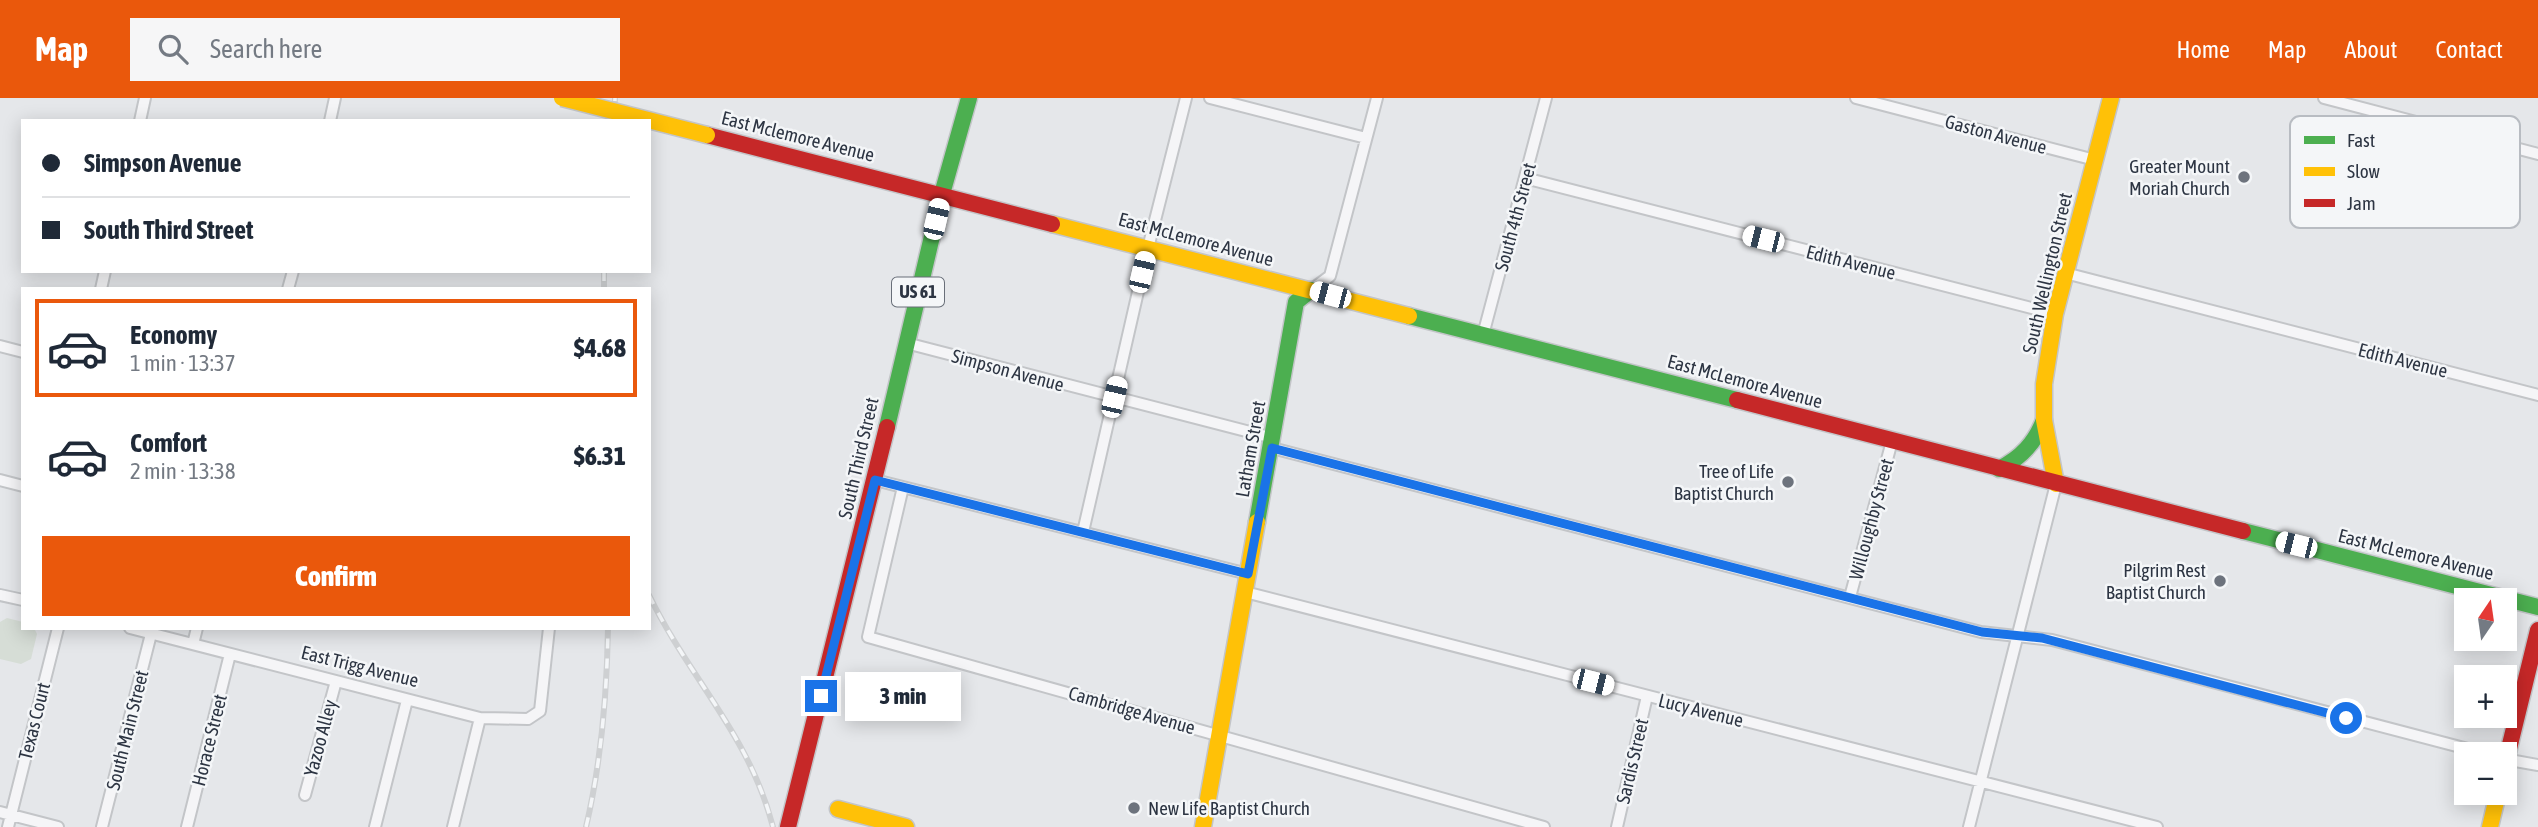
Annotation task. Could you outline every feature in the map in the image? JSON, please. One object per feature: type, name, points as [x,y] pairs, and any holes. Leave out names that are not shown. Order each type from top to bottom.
[{"type":"main road","name":"East Mclemore Avenue","points":[[562,98],[644,119]]},
{"type":"main road","name":"South Third Street","points":[[788,827],[874,484],[942,194],[969,98]]},
{"type":"main road","name":"South Wellington Street","points":[[2056,484],[2044,420],[2044,384],[2055,314],[2111,98]]},
{"type":"main road","name":"East Mclemore Avenue","points":[[651,121],[942,194]]},
{"type":"main road","name":"East McLemore Avenue","points":[[942,194],[2538,607]]},
{"type":"main road","name":"Latham Street","points":[[1203,827],[1296,302],[1311,290]]},
{"type":"main road","points":[[1999,469],[2014,463],[2027,449],[2040,432],[2044,420]]},
{"type":"main road","points":[[2510,742],[2538,630]]},
{"type":"main road","points":[[2490,827],[2495,805]]},
{"type":"main road","points":[[838,809],[906,827]]},
{"type":"street","points":[[140,119],[145,98]]},
{"type":"street","points":[[330,119],[335,98]]},
{"type":"street","points":[[1083,533],[1148,248],[1186,98]]},
{"type":"street","points":[[1210,98],[1366,138]]},
{"type":"street","name":"Latham Street","points":[[1311,290],[1330,276],[1377,98]]},
{"type":"street","name":"South 4th Street","points":[[1483,335],[1546,98]]},
{"type":"street","name":"Gaston Avenue","points":[[1856,98],[2095,160]]},
{"type":"street","points":[[2323,98],[2392,116]]},
{"type":"street","points":[[2520,149],[2538,154]]},
{"type":"street","name":"Edith Avenue","points":[[1525,178],[2055,314]]},
{"type":"street","name":"Edith Avenue","points":[[2065,273],[2538,395]]},
{"type":"street","name":"Simpson Avenue","points":[[906,343],[1982,632],[2052,640],[2454,745]]},
{"type":"street","points":[[0,346],[21,351]]},
{"type":"street","name":"Willoughby Street","points":[[1850,597],[1892,441]]},
{"type":"street","points":[[0,480],[21,485]]},
{"type":"street","points":[[874,484],[904,487],[1248,574]]},
{"type":"street","name":"South Wellington Street","points":[[1969,827],[2056,484]]},
{"type":"street","name":"Cambridge Avenue","points":[[904,487],[868,637],[1544,827]]},
{"type":"street","name":"Lucy Avenue","points":[[1245,592],[1981,782],[2118,822],[2157,827]]},
{"type":"street","points":[[0,595],[21,600]]},
{"type":"street","name":"Texas Court","points":[[8,827],[5,813],[57,630]]},
{"type":"street","name":"East Trigg Avenue","points":[[137,630],[480,718],[528,719],[540,711],[549,630]]},
{"type":"street","points":[[193,644],[196,630]]},
{"type":"street","name":"South Main Street","points":[[102,827],[151,634]]},
{"type":"street","name":"Horace Street","points":[[187,827],[230,654]]},
{"type":"street","name":"Yazoo Alley","points":[[305,795],[336,681]]},
{"type":"street","name":"Sardis Street","points":[[1617,827],[1647,696]]},
{"type":"street","points":[[375,827],[407,699]]},
{"type":"street","points":[[453,827],[480,718]]},
{"type":"street","points":[[2517,763],[2538,765]]},
{"type":"street","points":[[5,813],[58,827]]},
{"type":"shaded area","points":[[7,618],[21,622],[21,630],[35,630],[37,634],[31,659],[21,664],[0,659],[0,622]]},
{"type":"railway","points":[[614,119],[615,98]]},
{"type":"railway","points":[[604,273],[604,287]]},
{"type":"railway","points":[[651,599],[749,763],[773,827]]},
{"type":"railway","points":[[586,827],[602,728],[608,630]]},
{"type":"traffic: fast","points":[[887,427],[942,194],[969,98]]},
{"type":"traffic: fast","points":[[1257,522],[1296,302],[1311,290]]},
{"type":"traffic: fast","points":[[1409,316],[1737,400]]},
{"type":"traffic: fast","points":[[1999,469],[2026,449],[2044,420]]},
{"type":"traffic: fast","points":[[2243,531],[2538,607]]},
{"type":"traffic: slow","points":[[562,98],[644,119]]},
{"type":"traffic: slow","points":[[2056,484],[2044,420],[2044,384],[2055,314],[2111,98]]},
{"type":"traffic: slow","points":[[651,121],[707,135]]},
{"type":"traffic: slow","points":[[1052,224],[1409,316]]},
{"type":"traffic: slow","points":[[1203,827],[1257,522]]},
{"type":"traffic: slow","points":[[2490,827],[2495,805]]},
{"type":"traffic: slow","points":[[838,809],[906,827]]},
{"type":"traffic: jam","points":[[707,135],[1052,224]]},
{"type":"traffic: jam","points":[[1737,400],[2243,531]]},
{"type":"traffic: jam","points":[[788,827],[887,427]]},
{"type":"traffic: jam","points":[[2511,742],[2538,630]]},
{"type":"place","name":"Greater Mount Moriah Church","points":[[2244,177]]},
{"type":"place","name":"Tree of Life Baptist Church","points":[[1788,482]]},
{"type":"place","name":"Pilgrim Rest Baptist Church","points":[[2220,581]]},
{"type":"place","name":"New Life Baptist Church","points":[[1134,808]]},
{"type":"route","points":[[821,696],[875,480],[1248,574],[1272,448],[1982,632],[2042,638],[2346,718]]}]
